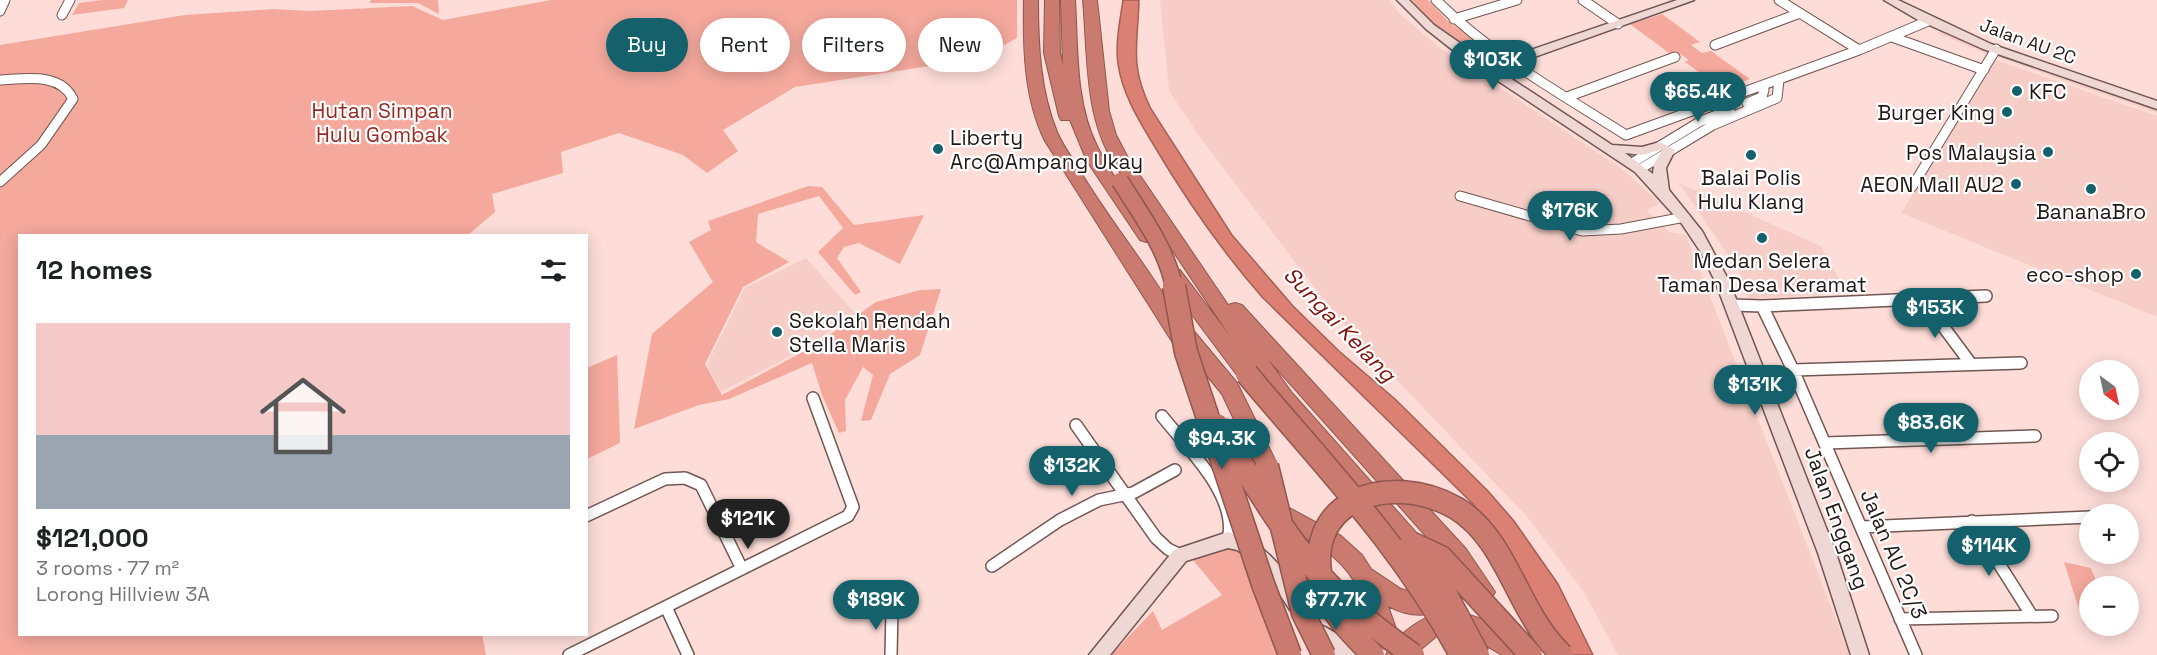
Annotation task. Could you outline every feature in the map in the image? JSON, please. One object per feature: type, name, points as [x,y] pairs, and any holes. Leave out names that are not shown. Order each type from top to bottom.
[{"type":"highway","points":[[1031,0],[1030,25],[1035,85],[1048,130],[1095,211],[1163,307],[1230,389],[1267,466],[1303,613],[1324,655]]},
{"type":"highway","points":[[1052,0],[1052,53],[1065,111],[1076,138],[1091,152]]},
{"type":"highway","points":[[1068,0],[1076,112],[1091,152],[1182,290],[1254,370],[1285,399],[1411,543],[1443,589],[1468,631],[1478,655]]},
{"type":"highway","points":[[1076,0],[1079,62],[1085,112],[1097,145],[1139,208],[1160,245],[1171,272],[1186,352],[1263,584],[1290,655]]},
{"type":"highway","points":[[1090,0],[1101,111],[1107,135],[1120,159],[1203,284],[1254,370],[1304,443],[1395,547],[1426,590],[1461,655]]},
{"type":"highway","points":[[1052,53],[1047,73],[1054,116],[1063,141],[1060,151]]},
{"type":"highway","points":[[1203,284],[1235,311],[1458,556],[1520,653]]},
{"type":"highway","points":[[1163,307],[1232,443],[1245,476],[1261,501],[1334,544],[1361,573],[1385,594],[1412,605],[1424,606],[1441,602],[1455,592],[1460,579],[1458,556]]},
{"type":"highway","points":[[1204,405],[1275,516],[1314,567],[1349,604],[1413,655]]},
{"type":"highway","points":[[1373,655],[1338,616],[1324,590],[1317,558],[1318,544],[1325,526],[1342,508],[1362,496],[1389,490],[1431,495],[1457,509],[1485,533],[1502,558],[1540,631],[1562,655]]},
{"type":"highway","points":[[1411,543],[1442,557],[1520,653]]},
{"type":"highway","points":[[1361,573],[1396,655],[1430,625],[1452,621],[1470,624],[1520,653]]},
{"type":"main road","name":"Jalan Enggang","points":[[1403,0],[1430,27],[1488,69],[1636,166],[1662,190],[1702,241],[1731,305],[1827,553],[1858,646],[1867,655]]},
{"type":"main road","points":[[1488,69],[1688,0]]},
{"type":"main road","name":"Jalan AU 2C","points":[[1890,0],[1928,21],[1996,50],[2157,105]]},
{"type":"main road","points":[[1594,138],[1632,152],[1665,148],[1659,180],[1662,190]]},
{"type":"main road","points":[[1098,655],[1180,555],[1228,540],[1242,544],[1257,554],[1275,572],[1311,629],[1332,655]]},
{"type":"main road","points":[[1311,629],[1330,640],[1348,655]]},
{"type":"street","points":[[0,11],[5,0]]},
{"type":"street","points":[[62,15],[70,0]]},
{"type":"street","points":[[1436,0],[1454,19],[1511,61],[1626,135],[1859,50],[1928,21]]},
{"type":"street","points":[[1454,19],[1517,0]]},
{"type":"street","points":[[1583,0],[1618,24]]},
{"type":"street","points":[[1779,0],[1859,50]]},
{"type":"street","points":[[1715,45],[1800,13]]},
{"type":"street","points":[[1892,37],[1984,70]]},
{"type":"street","points":[[1912,187],[1996,50]]},
{"type":"street","points":[[1567,97],[1675,57]]},
{"type":"street","points":[[0,80],[45,80],[62,83],[71,91],[73,99],[61,121],[38,151],[0,182]]},
{"type":"street","points":[[1665,148],[1713,124],[1777,98],[1779,80]]},
{"type":"street","points":[[1636,166],[1701,121],[1762,97],[1764,90],[1760,86]]},
{"type":"street","points":[[1460,196],[1582,231],[1621,229],[1685,218]]},
{"type":"street","points":[[1731,305],[1762,306],[1986,296]]},
{"type":"street","points":[[1922,298],[1971,364]]},
{"type":"street","name":"Jalan AU 2C/3","points":[[1762,306],[1826,443],[1916,655]]},
{"type":"street","points":[[1793,370],[2021,363]]},
{"type":"street","points":[[568,655],[842,520],[853,507],[813,398]]},
{"type":"street","points":[[1162,416],[1213,483],[1251,524],[1275,572]]},
{"type":"street","points":[[1076,425],[1156,538],[1180,555]]},
{"type":"street","points":[[1826,443],[2035,436]]},
{"type":"street","points":[[1195,460],[1232,443]]},
{"type":"street","points":[[992,566],[1060,520],[1099,500],[1132,493],[1176,470]]},
{"type":"street","points":[[588,515],[665,479],[685,478],[701,485],[742,569]]},
{"type":"street","points":[[1213,483],[1230,517],[1231,529],[1228,540]]},
{"type":"street","points":[[1861,527],[2079,517]]},
{"type":"street","points":[[1972,521],[2032,616]]},
{"type":"street","points":[[666,607],[688,655]]},
{"type":"street","points":[[891,655],[892,609]]},
{"type":"street","points":[[1900,619],[2052,616]]},
{"type":"shaded area","points":[[1123,0],[1139,0],[1137,67],[1151,109],[1232,235],[1293,306],[1339,351],[1395,399],[1488,491],[1514,521],[1558,584],[1593,655],[1563,655],[1515,563],[1473,504],[1262,297],[1204,223],[1147,135],[1131,106],[1123,85],[1117,48]]},
{"type":"shaded area","points":[[1160,0],[1390,0],[1399,13],[1440,48],[1621,168],[1660,203],[1647,210],[1669,232],[1686,235],[1850,655],[1618,655],[1583,591],[1529,519],[1338,318],[1204,143],[1169,91]]},
{"type":"shaded area","points":[[1947,25],[1996,47],[2157,99],[2157,113],[1985,53],[1937,33]]},
{"type":"shaded area","name":"AEON Mall AU2","points":[[1996,60],[2157,116],[2157,317],[1901,213]]},
{"type":"shaded area","points":[[1679,183],[1821,246],[1847,293],[1749,299],[1739,271]]},
{"type":"shaded area","name":"Sekolah Rendah Stella Maris","points":[[806,258],[856,314],[802,350],[721,392],[707,365],[745,288]]},
{"type":"green space","points":[[128,0],[124,8],[72,15],[79,3]]},
{"type":"green space","points":[[371,0],[438,0],[439,14],[418,3],[370,3]]},
{"type":"green space","name":"Hutan Simpan Hulu Gombak","points":[[551,0],[1017,0],[1017,38],[1003,46],[1003,18],[918,18],[918,68],[906,70],[906,18],[802,18],[802,72],[891,72],[795,87],[723,130],[738,151],[707,173],[683,155],[619,133],[561,152],[563,173],[492,194],[495,212],[469,234],[18,234],[18,636],[482,636],[486,655],[0,655],[0,45],[185,15],[273,9],[310,11],[412,6],[443,20]]},
{"type":"green space","points":[[1412,0],[1428,0],[1448,21],[1501,59],[1489,64],[1434,24]]},
{"type":"green space","points":[[1662,14],[1700,42],[1691,45],[1702,53],[1711,51],[1750,79],[1722,89],[1685,62],[1689,60],[1676,51],[1669,53],[1630,24]]},
{"type":"green space","points":[[808,186],[822,187],[854,225],[924,215],[900,264],[859,243],[844,247],[837,258],[861,292],[855,295],[818,252],[843,228],[819,196],[758,214],[756,242],[789,262],[743,287],[705,364],[722,395],[814,346],[876,302],[920,290],[941,289],[920,355],[890,374],[871,420],[861,421],[873,375],[863,367],[845,400],[846,431],[839,433],[822,395],[812,363],[729,399],[699,405],[634,429],[652,334],[713,282],[689,242],[711,230],[708,221]]},
{"type":"green space","points":[[617,355],[620,443],[588,459],[588,368]]},
{"type":"green space","points":[[1232,547],[1250,559],[1291,655],[1111,655],[1153,611],[1162,630],[1222,595],[1193,560]]},
{"type":"green space","points":[[2064,562],[2091,568],[2094,576],[2079,576],[2079,609]]},
{"type":"place","name":"KFC","points":[[2017,91]]},
{"type":"place","name":"Burger King","points":[[2007,112]]},
{"type":"place","name":"Liberty Arc@Ampang Ukay","points":[[938,149]]},
{"type":"place","name":"Pos Malaysia","points":[[2048,152]]},
{"type":"place","name":"Balai Polis Hulu Klang","points":[[1751,155]]},
{"type":"place","name":"AEON Mall AU2","points":[[2016,184]]},
{"type":"place","name":"BananaBro","points":[[2091,189]]},
{"type":"place","name":"Medan Selera Taman Desa Keramat","points":[[1762,238]]},
{"type":"place","name":"eco-shop","points":[[2136,274]]},
{"type":"place","name":"Sekolah Rendah Stella Maris","points":[[777,332]]},
{"type":"water label","name":"Sungai Kelang","points":[[1340,324]]}]
